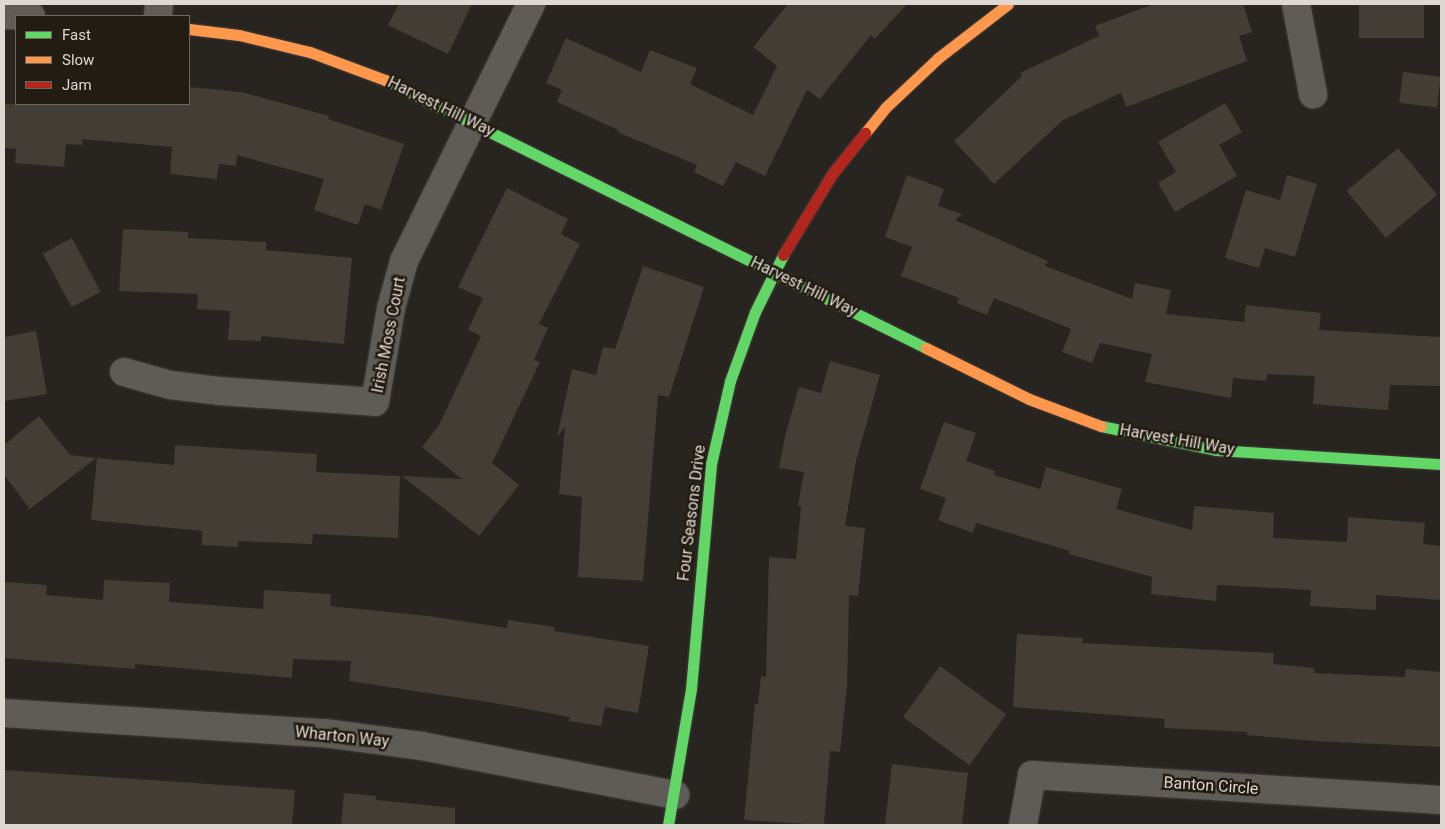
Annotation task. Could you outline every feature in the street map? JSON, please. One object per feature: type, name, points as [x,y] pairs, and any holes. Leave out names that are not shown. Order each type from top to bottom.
[{"type":"street","points":[[472,121],[531,4]]},
{"type":"street","name":"Four Seasons Drive","points":[[668,825],[675,795],[691,689],[711,464],[730,381],[755,312],[774,272],[832,174],[885,108],[938,58],[1008,4]]},
{"type":"street","points":[[1296,4],[1313,94]]},
{"type":"street","points":[[4,14],[18,15]]},
{"type":"street","name":"Harvest Hill Way","points":[[190,29],[239,35],[310,52],[379,76],[1029,399],[1093,424],[1149,438],[1216,450],[1441,464]]},
{"type":"street","name":"Irish Moss Court","points":[[124,372],[170,385],[219,391],[375,402],[391,308],[404,261],[472,121]]},
{"type":"street","name":"Wharton Way","points":[[4,713],[334,735],[421,746],[675,795]]},
{"type":"street","name":"Banton Circle","points":[[1023,825],[1032,775],[1441,800]]},
{"type":"building","points":[[399,4],[472,4],[448,54],[388,25]]},
{"type":"building","points":[[788,4],[907,4],[875,39],[871,35],[820,99],[807,90],[765,176],[736,162],[723,186],[694,172],[697,165],[617,132],[618,130],[557,102],[562,90],[546,83],[566,38],[641,72],[650,50],[697,68],[690,84],[753,115],[777,66],[753,47]]},
{"type":"building","points":[[1154,4],[1243,4],[1252,32],[1239,36],[1247,61],[1126,107],[1121,93],[1063,120],[994,184],[954,141],[1022,76],[1020,73],[1099,36],[1095,26]]},
{"type":"building","points":[[1359,4],[1424,4],[1424,38],[1359,38]]},
{"type":"building","points":[[1403,72],[1441,77],[1437,107],[1399,103]]},
{"type":"building","points":[[190,87],[241,92],[329,116],[328,119],[404,144],[381,210],[365,204],[358,225],[314,210],[324,179],[237,155],[236,166],[219,164],[217,179],[170,174],[172,147],[82,139],[82,145],[66,144],[64,167],[15,163],[16,149],[4,148],[4,104],[190,105]]},
{"type":"building","points":[[1225,103],[1242,132],[1219,145],[1237,176],[1175,212],[1158,183],[1176,172],[1158,142]]},
{"type":"building","points":[[1398,148],[1437,195],[1386,238],[1347,191]]},
{"type":"building","points":[[907,175],[944,189],[938,206],[962,214],[955,220],[1048,261],[1045,266],[1132,299],[1135,283],[1171,290],[1166,314],[1244,322],[1246,305],[1321,313],[1319,330],[1441,337],[1441,386],[1390,385],[1388,410],[1313,404],[1315,376],[1267,374],[1266,381],[1233,378],[1231,398],[1145,382],[1152,354],[1100,343],[1092,363],[1062,352],[1071,329],[994,298],[987,315],[957,303],[959,298],[901,276],[912,247],[885,237]]},
{"type":"building","points":[[1287,175],[1317,184],[1295,257],[1265,248],[1259,268],[1225,258],[1246,190],[1280,200]]},
{"type":"building","points":[[507,188],[568,219],[561,234],[580,244],[539,324],[548,328],[534,360],[540,362],[492,463],[519,485],[479,536],[402,476],[462,479],[422,447],[439,425],[481,336],[468,330],[483,298],[458,287]]},
{"type":"building","points":[[123,229],[188,232],[188,238],[266,242],[266,250],[352,258],[344,344],[261,336],[261,341],[228,340],[230,311],[197,309],[198,294],[119,291]]},
{"type":"building","points":[[72,238],[101,292],[72,307],[43,253]]},
{"type":"building","points":[[643,266],[704,287],[669,397],[658,395],[643,581],[578,577],[582,497],[559,494],[565,427],[557,437],[572,369],[596,375],[603,347],[615,349]]},
{"type":"building","points":[[36,331],[47,394],[4,401],[4,337]]},
{"type":"building","points":[[830,361],[880,375],[856,461],[845,526],[865,528],[858,596],[849,595],[847,686],[840,752],[830,751],[824,825],[744,820],[755,704],[758,704],[761,676],[766,677],[769,557],[796,559],[801,507],[798,506],[804,472],[779,468],[785,436],[799,387],[821,393]]},
{"type":"building","points":[[39,416],[70,455],[96,458],[30,509],[4,475],[4,445]]},
{"type":"building","points":[[944,422],[976,433],[966,461],[995,471],[994,475],[1040,489],[1046,467],[1122,489],[1116,509],[1192,530],[1194,506],[1274,513],[1273,538],[1347,542],[1348,517],[1425,523],[1423,544],[1441,546],[1441,600],[1376,595],[1376,610],[1310,606],[1311,590],[1217,585],[1216,601],[1151,594],[1152,577],[1069,554],[1070,551],[976,523],[973,533],[938,520],[946,498],[920,489]]},
{"type":"building","points":[[175,445],[317,454],[316,472],[400,476],[398,538],[313,534],[312,544],[238,541],[238,547],[202,545],[202,531],[91,520],[97,458],[174,465]]},
{"type":"building","points":[[104,580],[170,583],[169,602],[263,609],[264,590],[331,594],[330,606],[428,616],[507,628],[508,620],[554,627],[554,631],[649,646],[638,713],[605,707],[601,726],[569,721],[570,717],[494,703],[349,681],[351,661],[293,659],[292,678],[135,664],[135,669],[4,658],[4,582],[47,585],[46,595],[103,600]]},
{"type":"building","points":[[1017,634],[1083,638],[1082,643],[1274,653],[1273,664],[1314,668],[1314,673],[1405,677],[1406,669],[1441,672],[1441,747],[1314,741],[1247,735],[1247,732],[1164,728],[1165,719],[1013,707]]},
{"type":"building","points":[[940,666],[1006,714],[969,765],[903,717]]},
{"type":"building","points":[[892,764],[968,773],[962,824],[885,825]]},
{"type":"building","points":[[4,770],[295,790],[292,825],[4,825]]},
{"type":"building","points":[[344,793],[376,796],[376,800],[455,808],[455,825],[341,825]]},
{"type":"traffic: fast","points":[[385,80],[926,348]]},
{"type":"traffic: fast","points":[[668,825],[691,689],[711,464],[730,381],[755,312],[783,255]]},
{"type":"traffic: fast","points":[[1101,426],[1216,450],[1441,464]]},
{"type":"traffic: slow","points":[[865,133],[885,108],[938,58],[1008,4]]},
{"type":"traffic: slow","points":[[190,29],[239,35],[310,52],[385,80]]},
{"type":"traffic: slow","points":[[926,348],[1029,399],[1101,426]]},
{"type":"traffic: jam","points":[[783,255],[832,174],[865,133]]}]
